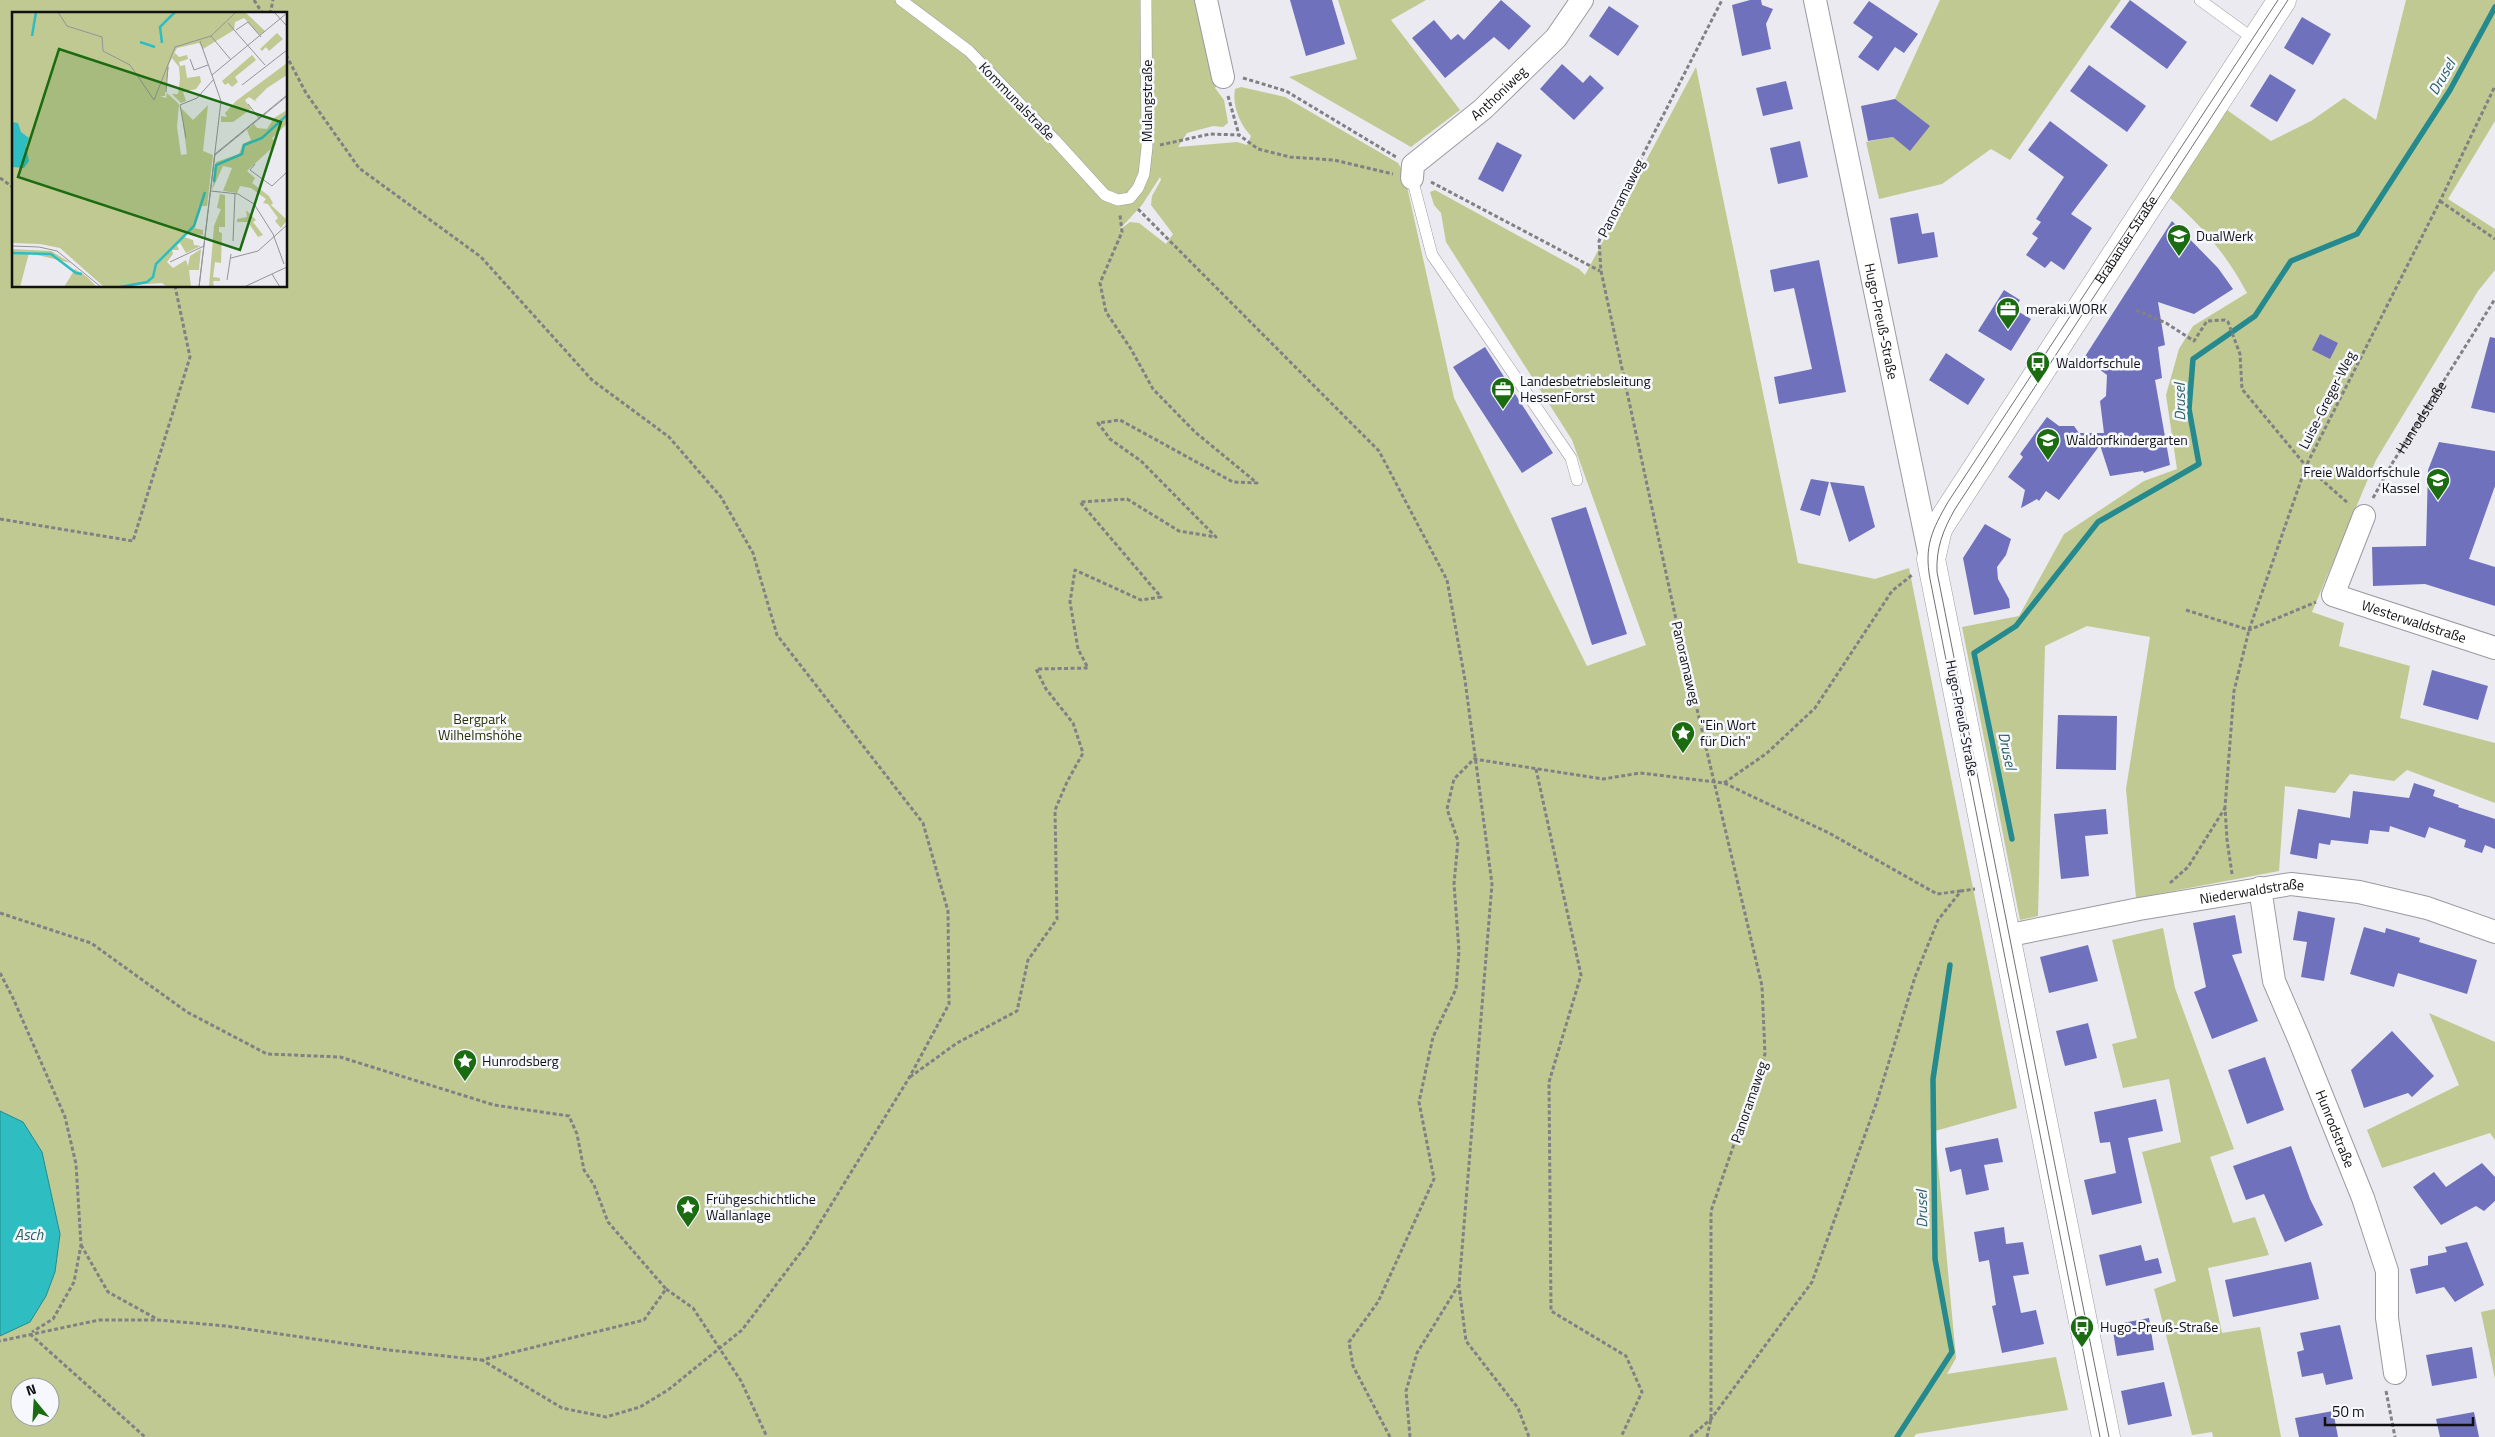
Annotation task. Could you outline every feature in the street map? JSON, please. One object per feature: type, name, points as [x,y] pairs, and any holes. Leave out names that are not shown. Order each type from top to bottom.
[{"type":"street","points":[[1206,0],[1223,77]]},
{"type":"street","name":"Anthoniweg","points":[[1407,167],[1483,109],[1556,38],[1582,0]]},
{"type":"street","name":"Hugo-Preuß-Straße","points":[[1815,0],[1931,559],[2106,1437]]},
{"type":"street","name":"Brabanter Straße","points":[[1931,559],[1938,529],[1946,516],[2282,0]]},
{"type":"street","points":[[2333,595],[2364,516]]},
{"type":"street","name":"Westerwaldstraße","points":[[2333,595],[2495,648]]},
{"type":"street","name":"Niederwaldstraße","points":[[2005,936],[2235,892],[2291,884],[2359,892],[2427,908],[2495,932]]},
{"type":"street","name":"Hunrodstraße","points":[[2260,888],[2274,981],[2300,1039],[2363,1198],[2387,1271],[2387,1318],[2395,1373]]},
{"type":"lane","name":"Kommunalstraße","points":[[901,0],[969,51],[1054,138],[1105,195],[1124,199]]},
{"type":"lane","name":"Mulangstraße","points":[[1124,199],[1138,188],[1144,174],[1147,147],[1146,0]]},
{"type":"lane","points":[[2200,0],[2255,41]]},
{"type":"lane","points":[[1407,167],[1432,255],[1571,458],[1577,480]]},
{"type":"path","points":[[254,0],[262,12]]},
{"type":"path","name":"Panoramaweg","points":[[1707,1437],[1712,1419],[1711,1211],[1765,1054],[1762,986],[1713,782],[1601,271],[1599,241],[1722,0]]},
{"type":"path","points":[[288,60],[306,92],[359,168],[481,257],[592,380],[670,437],[721,497],[754,553],[777,635],[923,823],[948,911],[948,1004],[908,1078],[807,1244],[742,1330],[668,1390],[640,1407],[606,1417],[562,1408],[482,1360]]},
{"type":"path","points":[[1239,135],[1223,77],[1242,78],[1286,91],[1423,178],[1601,271]]},
{"type":"path","name":"Luise-Greger-Weg","points":[[2235,892],[2227,840],[2225,807],[2234,691],[2249,630],[2306,466],[2440,201],[2495,86]]},
{"type":"path","points":[[1147,147],[1210,134],[1239,135],[1258,149],[1290,157],[1407,167]]},
{"type":"path","points":[[0,178],[12,187]]},
{"type":"path","points":[[1124,199],[1379,451],[1446,580],[1465,680],[1492,884],[1459,1286],[1466,1341],[1518,1408],[1528,1437]]},
{"type":"path","points":[[908,1078],[957,1043],[1017,1010],[1028,960],[1056,919],[1055,810],[1067,782],[1083,753],[1073,723],[1046,690],[1036,669],[1088,668],[1078,649],[1070,602],[1075,570],[1141,600],[1162,597],[1080,502],[1127,499],[1179,532],[1216,537],[1141,461],[1110,440],[1098,423],[1120,420],[1233,482],[1257,484],[1195,432],[1153,388],[1131,349],[1106,312],[1100,283],[1122,232],[1124,199]]},
{"type":"path","points":[[2440,201],[2495,238]]},
{"type":"path","points":[[0,519],[133,541],[190,356],[175,288]]},
{"type":"path","name":"Hunrodstraße","points":[[2364,516],[2393,462],[2495,298]]},
{"type":"path","points":[[2136,310],[2166,323],[2194,341],[2207,321],[2225,320],[2228,322],[2240,354],[2242,389],[2306,466],[2364,516]]},
{"type":"path","points":[[1724,783],[1767,753],[1815,708],[1892,591],[1931,559]]},
{"type":"path","points":[[2186,610],[2249,630],[2333,595]]},
{"type":"path","points":[[1474,759],[1603,779],[1640,773],[1724,783],[1829,833],[1937,894],[1995,884]]},
{"type":"path","points":[[1390,1437],[1353,1366],[1348,1342],[1378,1302],[1434,1179],[1419,1102],[1433,1037],[1456,989],[1459,951],[1454,884],[1458,841],[1447,809],[1454,779],[1474,759]]},
{"type":"path","points":[[1536,769],[1581,975],[1549,1082],[1551,1311],[1626,1356],[1642,1392],[1621,1437]]},
{"type":"path","points":[[2167,885],[2188,867],[2225,807]]},
{"type":"path","points":[[1690,1437],[1712,1419],[1812,1282],[1876,1104],[1914,977],[1938,920],[1961,891]]},
{"type":"path","points":[[0,913],[91,943],[187,1012],[268,1054],[340,1057],[494,1105],[569,1116],[577,1134],[584,1170],[594,1185],[608,1222],[666,1289],[692,1308],[741,1381],[767,1437]]},
{"type":"path","points":[[0,974],[13,998],[65,1117],[72,1138],[76,1164],[81,1245],[74,1282],[53,1319],[29,1334]]},
{"type":"path","points":[[81,1245],[108,1292],[158,1320]]},
{"type":"path","points":[[1410,1437],[1406,1391],[1417,1353],[1459,1286]]},
{"type":"path","points":[[0,1341],[99,1320],[158,1320],[226,1326],[389,1350],[482,1360],[644,1320],[666,1289]]},
{"type":"path","points":[[29,1334],[145,1437]]},
{"type":"path","points":[[2390,1408],[2394,1437]]},
{"type":"green space","name":"Bergpark Wilhelmshöhe","points":[[0,0],[1216,0],[1230,63],[1215,88],[1224,100],[1228,123],[1223,127],[1213,126],[1187,133],[1178,147],[1237,142],[1247,145],[1251,136],[1240,120],[1234,95],[1235,89],[1241,87],[1285,97],[1398,163],[1404,173],[1454,398],[1587,666],[1646,645],[1572,440],[1446,242],[1441,213],[1434,205],[1430,192],[1435,190],[1579,269],[1585,275],[1696,67],[1798,563],[1875,579],[1909,568],[2017,1108],[1935,1131],[1956,1358],[1947,1374],[2056,1357],[2068,1410],[1916,1434],[1914,1437],[0,1437]],"holes":[[[1160,177],[1161,180],[1152,196],[1151,205],[1173,234],[1166,244],[1139,223],[1130,222],[1118,231],[1142,205]]]},
{"type":"green space","points":[[1338,0],[1426,0],[1391,20],[1460,110],[1411,147],[1289,77],[1357,59]]},
{"type":"green space","points":[[1940,0],[2121,0],[2010,160],[1991,149],[1942,184],[1879,199],[1866,142],[1893,137],[1895,99]]},
{"type":"green space","points":[[2406,0],[2495,0],[2495,121],[2448,199],[2495,229],[2495,270],[2478,291],[2376,460],[2312,612],[2344,623],[2339,646],[2410,666],[2400,718],[2495,743],[2495,803],[2407,770],[2394,781],[2350,774],[2335,793],[2285,786],[2279,871],[2136,898],[2126,789],[2150,637],[2087,626],[2045,646],[2038,916],[2020,920],[1962,627],[2019,616],[2064,534],[2144,481],[2177,469],[2166,395],[2179,349],[2193,326],[2247,293],[2231,266],[2213,242],[2193,219],[2170,198],[2227,110],[2271,141],[2311,121],[2344,98],[2376,120]]},
{"type":"green space","points":[[2163,928],[2175,988],[2234,1149],[2210,1157],[2233,1223],[2255,1217],[2269,1255],[2208,1268],[2222,1333],[2260,1327],[2281,1437],[2213,1437],[2212,1432],[2192,1435],[2154,1289],[2176,1281],[2142,1152],[2181,1142],[2169,1079],[2123,1088],[2112,1044],[2137,1038],[2112,940]]},
{"type":"green space","points":[[2429,1013],[2495,1042],[2495,1140],[2490,1133],[2382,1168],[2367,1130],[2459,1085]]},
{"type":"green space","points":[[2495,1309],[2495,1379],[2481,1312]]},
{"type":"water","name":"Asch","points":[[0,1111],[23,1122],[42,1152],[60,1234],[55,1272],[46,1296],[30,1322],[0,1336]]},
{"type":"building","points":[[1290,0],[1332,0],[1345,44],[1306,56]]},
{"type":"building","points":[[1501,0],[1531,26],[1509,50],[1494,37],[1445,78],[1412,38],[1434,20],[1451,40],[1458,34],[1464,40]]},
{"type":"building","points":[[1750,0],[1761,0],[1762,5],[1773,9],[1766,24],[1771,49],[1742,56],[1732,5]]},
{"type":"building","points":[[2130,0],[2187,42],[2167,69],[2110,27]]},
{"type":"building","points":[[1869,1],[1918,34],[1904,53],[1895,47],[1878,71],[1858,57],[1873,37],[1853,23]]},
{"type":"building","points":[[1609,6],[1639,26],[1618,56],[1589,36]]},
{"type":"building","points":[[2302,17],[2331,34],[2313,65],[2284,48]]},
{"type":"building","points":[[1562,64],[1583,83],[1590,75],[1604,88],[1574,120],[1540,89]]},
{"type":"building","points":[[2089,65],[2146,106],[2127,132],[2070,91]]},
{"type":"building","points":[[2270,74],[2296,90],[2277,122],[2250,106]]},
{"type":"building","points":[[1786,81],[1793,109],[1763,116],[1756,88]]},
{"type":"building","points":[[1895,99],[1930,126],[1910,151],[1893,137],[1868,141],[1861,106]]},
{"type":"building","points":[[2050,121],[2108,165],[2071,214],[2092,228],[2064,270],[2051,261],[2045,268],[2026,255],[2038,238],[2032,234],[2041,222],[2036,219],[2064,177],[2028,150]]},
{"type":"building","points":[[1800,141],[1808,177],[1778,184],[1770,148]]},
{"type":"building","points":[[1497,142],[1522,155],[1503,192],[1478,179]]},
{"type":"building","points":[[1918,213],[1922,234],[1934,232],[1938,257],[1898,264],[1890,218]]},
{"type":"building","points":[[2172,221],[2218,268],[2233,289],[2194,314],[2158,302],[2165,345],[2158,347],[2162,378],[2155,380],[2170,465],[2144,473],[2143,471],[2110,476],[2100,445],[2059,500],[2046,491],[2039,501],[2037,499],[2021,508],[2025,490],[2008,477],[2023,457],[2020,454],[2047,417],[2059,426],[2074,426],[2079,433],[2104,433],[2100,401],[2106,396],[2107,375],[2084,358]]},
{"type":"building","points":[[1819,260],[1846,392],[1779,404],[1774,377],[1812,369],[1794,288],[1774,292],[1770,270]]},
{"type":"building","points":[[2004,290],[2020,300],[2014,309],[2031,319],[2011,351],[1978,331]]},
{"type":"building","points":[[2320,334],[2338,343],[2330,359],[2312,350]]},
{"type":"building","points":[[2490,337],[2495,338],[2495,413],[2471,408]]},
{"type":"building","points":[[1485,347],[1553,453],[1522,473],[1453,367]]},
{"type":"building","points":[[1946,353],[1985,379],[1968,405],[1929,380]]},
{"type":"building","points":[[2439,442],[2495,451],[2495,486],[2469,559],[2495,567],[2495,606],[2425,584],[2373,586],[2372,547],[2426,546],[2428,470]]},
{"type":"building","points":[[1811,479],[1829,482],[1820,516],[1800,510]]},
{"type":"building","points":[[1830,482],[1864,486],[1875,527],[1849,542]]},
{"type":"building","points":[[1586,507],[1627,634],[1592,645],[1551,518]]},
{"type":"building","points":[[1985,524],[2011,539],[2006,555],[1997,567],[1998,579],[2009,599],[2010,608],[1974,615],[1963,558]]},
{"type":"building","points":[[2432,670],[2488,686],[2478,720],[2423,705]]},
{"type":"building","points":[[2058,715],[2117,716],[2116,770],[2056,769]]},
{"type":"building","points":[[2414,783],[2435,790],[2433,796],[2459,805],[2458,807],[2495,819],[2495,849],[2485,845],[2482,853],[2464,847],[2466,840],[2429,827],[2425,838],[2390,826],[2389,832],[2370,830],[2368,844],[2331,840],[2330,845],[2319,843],[2317,859],[2290,854],[2298,809],[2350,818],[2353,791],[2409,798]]},
{"type":"building","points":[[2106,809],[2108,834],[2085,836],[2089,876],[2061,879],[2054,814]]},
{"type":"building","points":[[2298,911],[2335,918],[2324,981],[2301,977],[2307,942],[2293,940]]},
{"type":"building","points":[[2235,915],[2242,953],[2232,955],[2258,1021],[2212,1039],[2194,992],[2206,987],[2193,923]]},
{"type":"building","points":[[2364,927],[2385,933],[2386,928],[2420,938],[2419,942],[2477,960],[2467,994],[2398,973],[2394,987],[2350,974]]},
{"type":"building","points":[[2088,945],[2098,981],[2049,993],[2040,957]]},
{"type":"building","points":[[2088,1023],[2097,1058],[2065,1066],[2056,1031]]},
{"type":"building","points":[[2392,1031],[2434,1076],[2412,1097],[2408,1093],[2364,1108],[2351,1070]]},
{"type":"building","points":[[2265,1057],[2284,1110],[2247,1124],[2228,1070]]},
{"type":"building","points":[[2156,1099],[2163,1131],[2128,1138],[2142,1203],[2092,1215],[2084,1180],[2116,1173],[2110,1142],[2100,1143],[2094,1112]]},
{"type":"building","points":[[1998,1138],[2003,1162],[1984,1165],[1989,1190],[1966,1195],[1961,1169],[1950,1172],[1945,1148]]},
{"type":"building","points":[[2291,1146],[2310,1199],[2323,1225],[2285,1242],[2264,1194],[2246,1200],[2233,1166]]},
{"type":"building","points":[[2482,1163],[2495,1177],[2495,1201],[2484,1211],[2476,1206],[2441,1225],[2413,1187],[2434,1172],[2446,1187]]},
{"type":"building","points":[[2004,1227],[2006,1244],[2023,1242],[2029,1274],[2013,1276],[2021,1313],[2036,1310],[2044,1344],[2002,1353],[1992,1306],[1996,1305],[1989,1260],[1979,1262],[1974,1232]]},
{"type":"building","points":[[2467,1242],[2484,1285],[2455,1302],[2444,1287],[2416,1294],[2410,1269],[2428,1265],[2428,1256],[2447,1252],[2445,1247]]},
{"type":"building","points":[[2141,1245],[2145,1261],[2158,1258],[2162,1273],[2106,1286],[2099,1255]]},
{"type":"building","points":[[2311,1262],[2319,1299],[2233,1317],[2225,1280]]},
{"type":"building","points":[[2149,1318],[2154,1350],[2117,1356],[2112,1325]]},
{"type":"building","points":[[2340,1325],[2353,1379],[2326,1385],[2323,1373],[2302,1377],[2297,1352],[2304,1350],[2300,1333]]},
{"type":"building","points":[[2472,1347],[2477,1378],[2432,1386],[2426,1355]]},
{"type":"building","points":[[2164,1382],[2172,1416],[2128,1425],[2121,1391]]},
{"type":"building","points":[[2333,1411],[2338,1437],[2299,1437],[2295,1418]]},
{"type":"building","points":[[2474,1412],[2479,1437],[2440,1437],[2436,1419]]},
{"type":"waterway","name":"Drusel","points":[[2012,839],[1974,653],[2016,626],[2098,522],[2199,464],[2189,409],[2193,359],[2255,316],[2291,261],[2357,234],[2450,90],[2495,7]]},
{"type":"waterway","name":"Drusel","points":[[1897,1437],[1952,1352],[1935,1259],[1933,1079],[1950,965]]},
{"type":"tram line","points":[[2100,1437],[1930,579],[1928,567],[1929,548],[1934,530],[1948,502],[2278,0]]},
{"type":"tram line","points":[[2109,1437],[1937,572],[1938,555],[1944,532],[1955,509],[2288,0]]},
{"type":"place","name":"DualWerk","points":[[2179,257]]},
{"type":"place","name":"meraki.WORK","points":[[2008,330]]},
{"type":"place","name":"Waldorfschule","points":[[2038,384]]},
{"type":"place","name":"Landesbetriebsleitung HessenForst","points":[[1503,410]]},
{"type":"place","name":"Waldorfkindergarten","points":[[2048,461]]},
{"type":"place","name":"Freie Waldorfschule Kassel","points":[[2438,501]]},
{"type":"place","name":"\"Ein Wort für Dich\"","points":[[1683,754]]},
{"type":"place","name":"Hunrodsberg","points":[[465,1082]]},
{"type":"place","name":"Frühgeschichtliche Wallanlage","points":[[688,1228]]},
{"type":"place","name":"Hugo-Preuß-Straße","points":[[2082,1348]]}]
